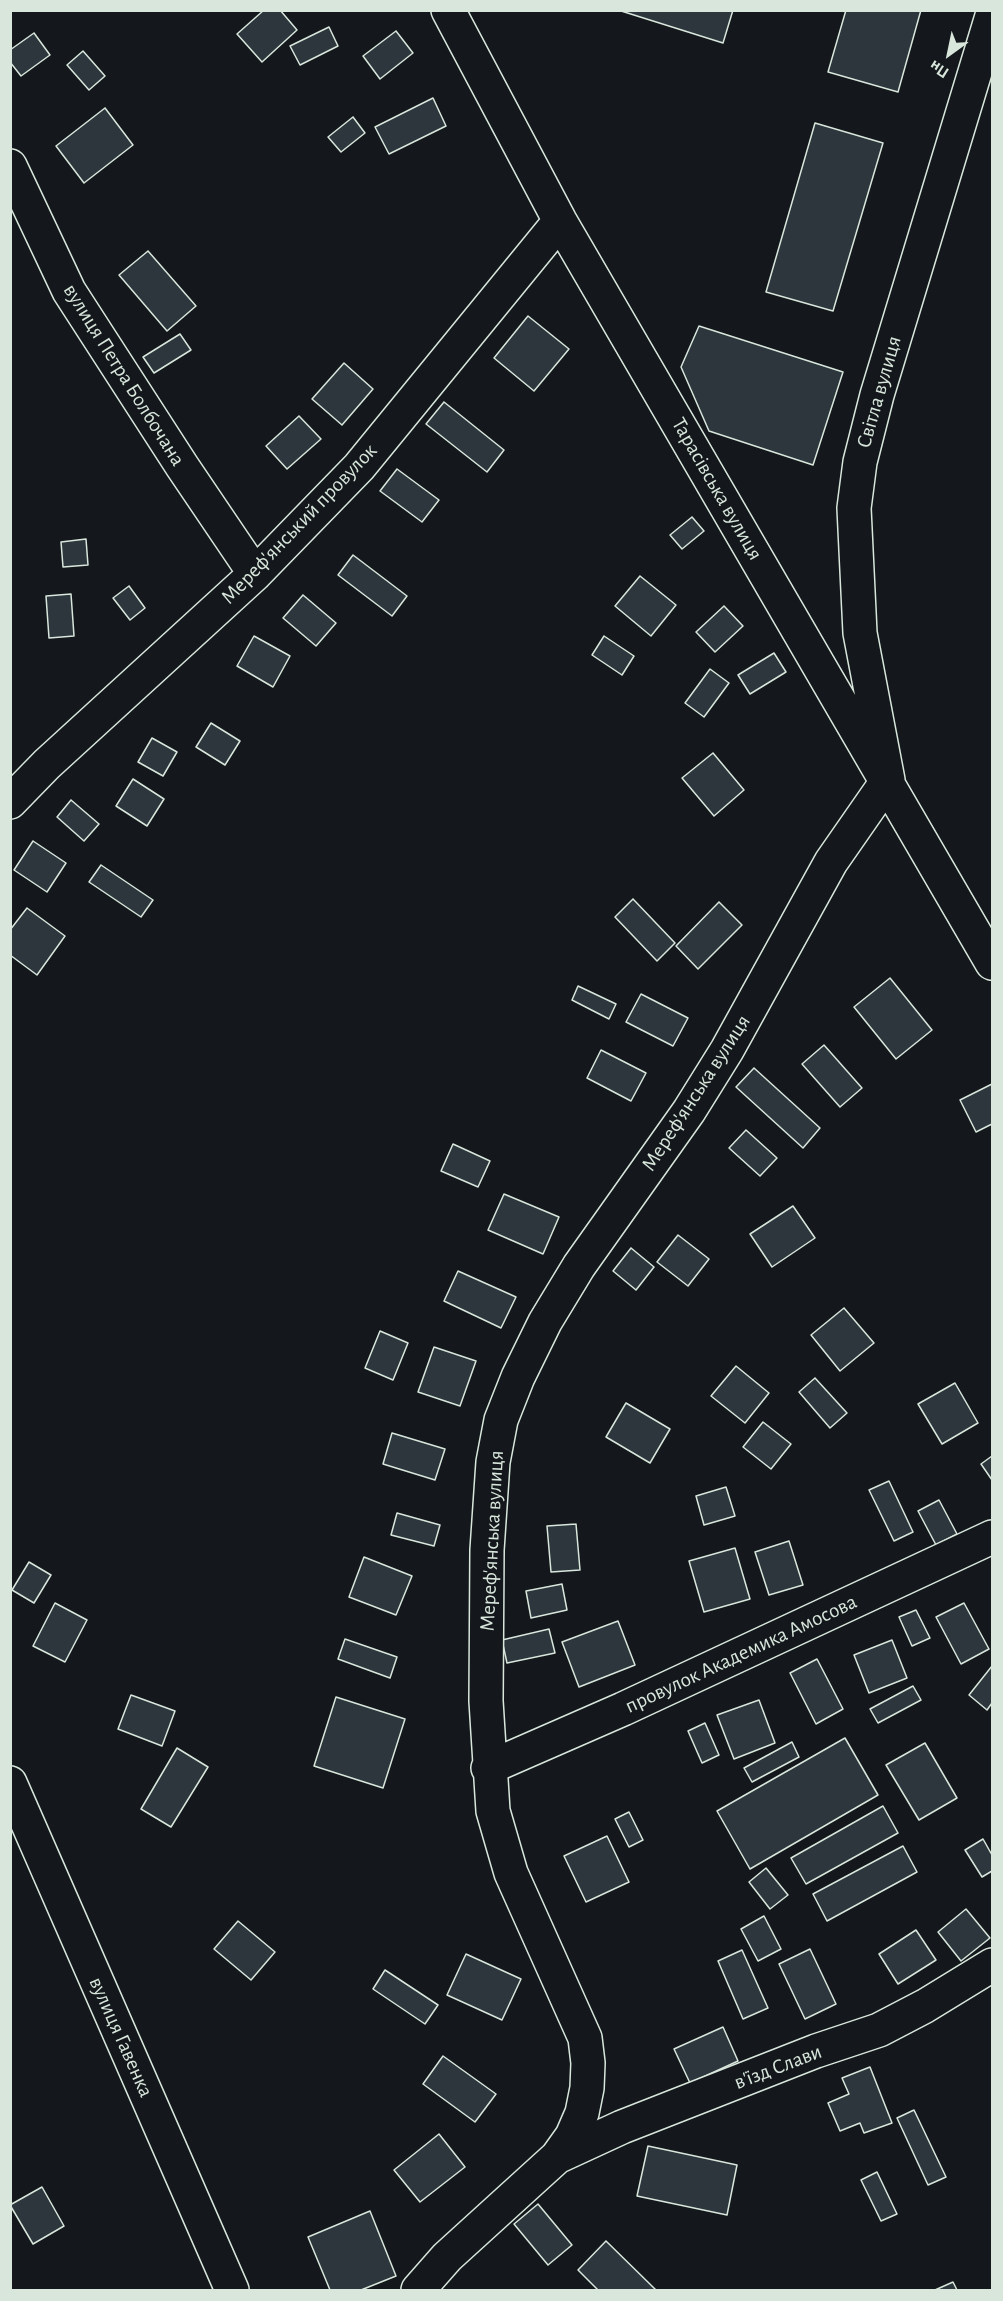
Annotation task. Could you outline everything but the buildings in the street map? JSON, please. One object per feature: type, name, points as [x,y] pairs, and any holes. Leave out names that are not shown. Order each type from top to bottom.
[{"type":"street","name":"Тарасівська вулиця","points":[[448,10],[560,220],[993,963]]},
{"type":"street","name":"Світла вулиця","points":[[888,780],[860,633],[854,508],[860,462],[882,376],[993,16]]},
{"type":"street","name":"вулиця Петра Болбочана","points":[[10,166],[69,291],[255,574]]},
{"type":"street","name":"Мереф'янський провулок","points":[[10,802],[47,764],[255,574],[359,467],[560,220]]},
{"type":"street","name":"Мереф'янська вулиця","points":[[418,2290],[447,2256],[557,2157],[572,2136],[582,2113],[587,2088],[588,2063],[585,2038],[511,1873],[493,1811],[486,1701],[487,1550],[493,1462],[501,1420],[518,1377],[545,1322],[579,1266],[694,1102],[727,1050],[831,862],[888,780]]},
{"type":"street","name":"провулок Академика Амосова","points":[[489,1768],[623,1709],[993,1537]]},
{"type":"street","name":"вулиця Гавенка","points":[[10,1783],[232,2290]]},
{"type":"street","name":"в'їзд Слави","points":[[557,2157],[622,2127],[879,2030],[925,2006],[993,1965]]}]
